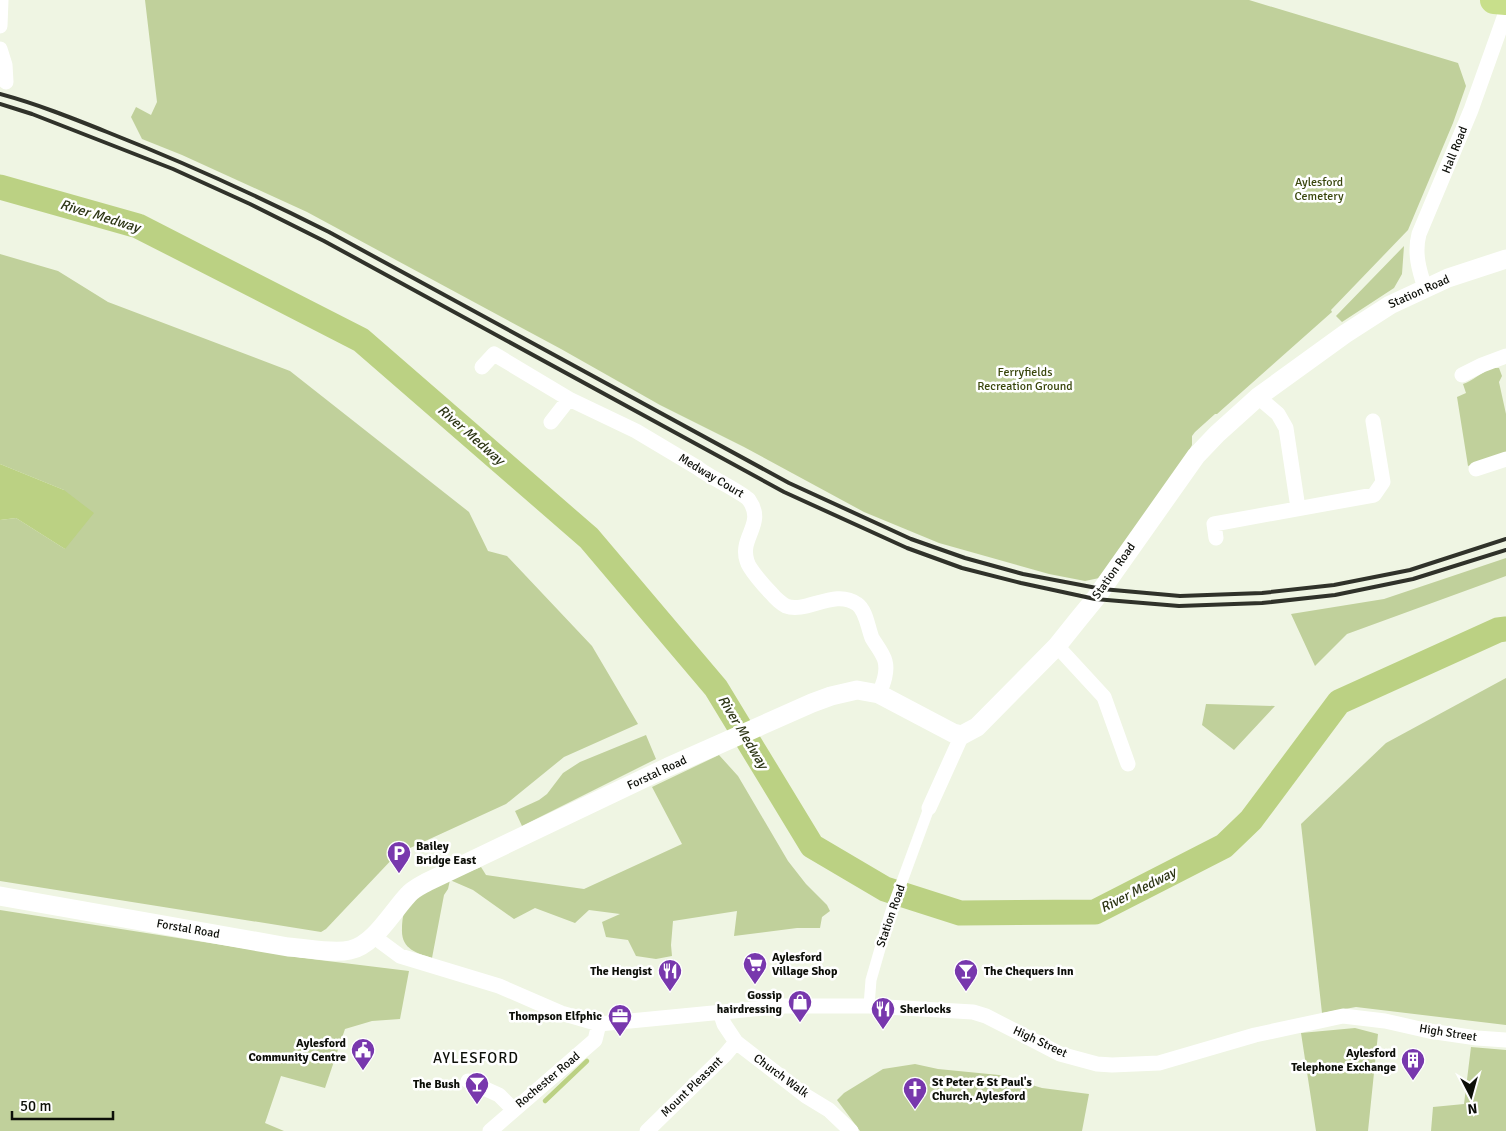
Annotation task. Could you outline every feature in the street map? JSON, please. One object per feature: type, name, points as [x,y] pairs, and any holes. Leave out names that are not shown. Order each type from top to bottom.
[{"type":"highway","points":[[1494,0],[1506,2]]},
{"type":"street","points":[[0,26],[1,0]]},
{"type":"street","name":"Hall Road","points":[[1424,288],[1416,252],[1419,234],[1454,155],[1506,12]]},
{"type":"street","points":[[0,49],[5,65],[6,82]]},
{"type":"street","name":"Station Road","points":[[869,1006],[871,980],[890,914],[929,808],[962,735],[978,727],[1057,646],[1095,599],[1196,456],[1258,397],[1382,309],[1424,288],[1506,259]]},
{"type":"street","name":"Medway Court","points":[[482,367],[494,354],[569,399],[636,431],[747,498],[754,510],[755,521],[746,544],[747,562],[772,594],[786,606],[810,605],[833,599],[846,599],[858,604],[873,639],[885,660],[885,678],[879,694]]},
{"type":"street","points":[[1462,375],[1505,361]]},
{"type":"street","points":[[1258,397],[1278,414],[1286,428],[1298,508]]},
{"type":"street","points":[[551,422],[569,399]]},
{"type":"street","points":[[1216,538],[1214,524],[1374,495],[1382,482],[1373,421]]},
{"type":"street","points":[[1476,469],[1506,459]]},
{"type":"street","points":[[1057,646],[1104,697],[1128,764]]},
{"type":"street","name":"Forstal Road","points":[[0,896],[288,947],[336,951],[350,950],[359,947],[373,936],[409,894],[427,882],[668,767],[825,698],[857,690],[879,694],[942,728],[962,735]]},
{"type":"street","points":[[373,936],[400,956],[499,986],[561,1013],[599,1024]]},
{"type":"street","name":"High Street","points":[[599,1024],[785,1006],[869,1006],[972,1012],[986,1016],[1060,1054],[1097,1064],[1112,1065],[1159,1063],[1255,1035],[1343,1016],[1385,1020],[1429,1031],[1506,1040]]},
{"type":"street","name":"Church Walk","points":[[720,1012],[724,1024],[736,1042],[795,1087],[829,1110],[851,1131]]},
{"type":"street","name":"Rochester Road","points":[[490,1131],[513,1109],[595,1040],[599,1024]]},
{"type":"street","name":"Mount Pleasant","points":[[647,1131],[736,1042]]},
{"type":"street","points":[[468,1081],[499,1095],[513,1109]]},
{"type":"green space","points":[[145,0],[1249,0],[1458,63],[1466,86],[1453,123],[1408,230],[1331,310],[1332,312],[1195,432],[1192,436],[1192,445],[1180,467],[1104,577],[1085,581],[1049,574],[939,543],[864,512],[744,447],[660,405],[561,349],[307,212],[182,155],[142,139],[131,117],[136,107],[151,115],[157,102]]},
{"type":"green space","points":[[1404,246],[1402,274],[1394,288],[1342,322],[1336,316]]},
{"type":"green space","points":[[0,254],[58,271],[108,302],[290,371],[469,512],[488,551],[507,556],[592,646],[638,724],[564,757],[506,804],[397,854],[321,932],[0,881],[0,520],[16,518],[65,549],[64,490],[0,464]]},
{"type":"green space","points":[[1491,368],[1499,368],[1502,376],[1499,382],[1506,414],[1506,455],[1468,466],[1457,397],[1466,393],[1463,384]]},
{"type":"green space","points":[[1506,558],[1506,576],[1347,634],[1315,666],[1291,614],[1384,599]]},
{"type":"green space","points":[[1506,678],[1506,1025],[1356,1007],[1322,1013],[1301,824],[1386,743]]},
{"type":"green space","points":[[1206,704],[1275,706],[1234,750],[1202,725]]},
{"type":"green space","points":[[646,735],[656,759],[522,826],[515,811],[539,800],[547,794],[563,773],[580,762]]},
{"type":"green space","points":[[719,755],[738,776],[788,861],[806,884],[827,905],[830,911],[822,917],[820,928],[797,928],[734,936],[737,911],[673,921],[672,956],[656,959],[636,956],[628,940],[606,937],[602,922],[620,914],[589,910],[575,923],[535,908],[514,919],[473,890],[450,880],[444,895],[432,958],[415,952],[407,946],[402,936],[402,929],[404,912],[411,901],[429,889],[452,879],[481,867],[486,875],[584,889],[682,844],[652,787]]},
{"type":"green space","points":[[0,910],[311,959],[409,971],[400,1019],[372,1021],[345,1029],[325,1088],[281,1076],[265,1123],[284,1131],[0,1131]]},
{"type":"green space","points":[[1355,1028],[1378,1034],[1368,1131],[1316,1131],[1301,1033]]},
{"type":"green space","points":[[1471,1047],[1506,1050],[1506,1131],[1431,1131],[1433,1107],[1464,1104]]},
{"type":"green space","points":[[915,1064],[938,1069],[999,1075],[1042,1088],[1089,1094],[1082,1131],[860,1131],[837,1100],[844,1093],[883,1069]]},
{"type":"shaded area","points":[[0,464],[64,490],[94,513],[65,549],[16,518],[0,520]]},
{"type":"waterway","name":"River Medway","points":[[0,187],[138,226],[361,340],[589,538],[716,688],[812,846],[885,889],[960,913],[1095,912],[1224,846],[1251,820],[1339,702],[1498,630],[1506,629]]},
{"type":"waterway","points":[[545,1101],[587,1061]]},
{"type":"railway","points":[[0,94],[27,102],[135,143],[274,205],[329,232],[789,483],[911,539],[965,558],[1023,574],[1102,589],[1180,596],[1262,593],[1334,585],[1410,570],[1506,539]]},
{"type":"railway","points":[[0,104],[32,114],[173,169],[250,204],[324,241],[784,492],[907,548],[962,568],[1095,599],[1179,606],[1262,603],[1335,595],[1413,579],[1506,550]]},
{"type":"place","name":"Bailey Bridge East","points":[[399,874]]},
{"type":"place","name":"Aylesford Village Shop","points":[[755,985]]},
{"type":"place","name":"The Hengist","points":[[670,992]]},
{"type":"place","name":"The Chequers Inn","points":[[966,992]]},
{"type":"place","name":"Gossip hairdressing","points":[[800,1023]]},
{"type":"place","name":"Sherlocks","points":[[883,1030]]},
{"type":"place","name":"Thompson Elfphic","points":[[620,1037]]},
{"type":"place","name":"Aylesford Community Centre","points":[[363,1071]]},
{"type":"place","name":"Aylesford Telephone Exchange","points":[[1413,1081]]},
{"type":"place","name":"The Bush","points":[[477,1105]]},
{"type":"place","name":"St Peter & St Paul's Church, Aylesford","points":[[915,1110]]},
{"type":"district","name":"AYLESFORD","points":[[476,1058]]},
{"type":"park label","name":"Aylesford Cemetery","points":[[1319,189]]},
{"type":"park label","name":"Ferryfields Recreation Ground","points":[[1025,379]]}]
